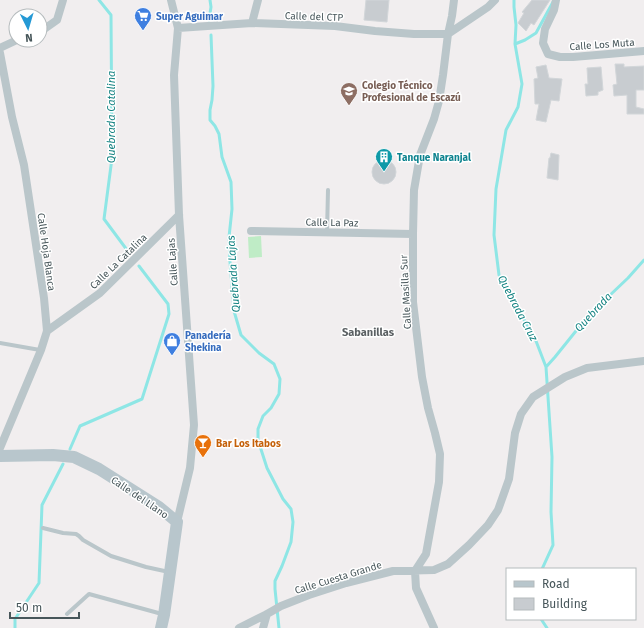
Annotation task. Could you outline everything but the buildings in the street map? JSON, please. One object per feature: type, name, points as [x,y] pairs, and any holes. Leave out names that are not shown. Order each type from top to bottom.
[{"type":"main road","name":"Calle del Llano","points":[[0,456],[53,455],[74,457],[126,486],[159,507],[177,522],[161,628]]},
{"type":"street","points":[[48,26],[57,20],[63,0]]},
{"type":"street","name":"Calle Lajas","points":[[171,0],[178,28],[174,75],[179,215],[194,424],[190,468],[177,522]]},
{"type":"street","points":[[252,24],[258,0]]},
{"type":"street","name":"Calle Masilla Sur","points":[[415,571],[426,554],[439,482],[440,454],[428,408],[422,377],[413,302],[414,190],[420,155],[439,102],[454,0]]},
{"type":"street","points":[[448,34],[488,7],[495,0]]},
{"type":"street","name":"Calle Los Muta","points":[[556,0],[554,10],[545,29],[543,43],[548,54],[560,57],[573,57],[644,51]]},
{"type":"street","name":"Calle del CTP","points":[[178,28],[252,24],[335,26],[414,34],[448,34]]},
{"type":"street","name":"Calle Hoja Blanca","points":[[0,53],[12,117],[24,165],[44,298],[47,331],[41,350],[1,444]]},
{"type":"street","name":"Calle La Catalina","points":[[47,331],[100,293],[179,215]]},
{"type":"street","name":"Calle La Paz","points":[[251,231],[413,234]]},
{"type":"street","name":"Calle Cuesta Grande","points":[[239,628],[281,606],[346,583],[393,571],[434,570],[448,564],[488,525],[498,510],[509,479],[515,433],[521,414],[533,397],[566,377],[587,368],[644,361]]},
{"type":"street","points":[[415,571],[416,588],[434,628]]},
{"type":"street","points":[[263,628],[267,614]]},
{"type":"lane","points":[[327,232],[328,190]]},
{"type":"lane","points":[[0,343],[41,350]]},
{"type":"lane","points":[[43,528],[63,534],[76,534],[83,540],[111,556],[146,567],[170,572]]},
{"type":"lane","points":[[67,614],[89,594],[164,615]]},
{"type":"green space","points":[[261,236],[262,257],[249,258],[248,237]]},
{"type":"waterway","name":"Quebrada Catalina","points":[[99,0],[111,15],[112,158],[104,219],[130,254]]},
{"type":"waterway","name":"Quebrada Lajas","points":[[209,20],[211,7],[210,0]]},
{"type":"waterway","name":"Quebrada Cruz","points":[[514,0],[516,25],[515,44],[522,84],[518,107],[506,130],[496,189],[494,235],[499,275],[536,341],[546,367],[552,457],[551,512],[553,545],[542,568]]},
{"type":"waterway","points":[[515,44],[536,33],[553,2]]},
{"type":"waterway","name":"Quebrada Lajas","points":[[211,35],[213,86],[210,120],[219,134],[222,157],[231,182],[232,209],[229,237],[234,311],[241,335],[259,353],[274,364],[280,379],[279,394],[271,408],[263,416],[258,429],[258,440],[267,468],[283,499],[291,509],[293,522],[291,542],[275,581],[279,628]]},
{"type":"waterway","name":"Quebrada","points":[[546,367],[588,316],[628,278],[644,260]]},
{"type":"waterway","name":"Quebrada Catalina","points":[[70,449],[80,426],[142,399],[169,314],[168,304],[139,266]]},
{"type":"waterway","name":"Quebrada Catalina","points":[[15,628],[15,619],[39,583],[42,505],[63,464]]},
{"type":"waterway","name":"Quebrada Cruz","points":[[542,620],[547,628]]},
{"type":"place","name":"Super Aguimar","points":[[143,31]]},
{"type":"place","name":"Colegio Técnico Profesional de Escazú","points":[[349,106]]},
{"type":"place","name":"Tanque Naranjal","points":[[384,172]]},
{"type":"place","name":"Panadería Shekina","points":[[172,356]]},
{"type":"place","name":"Bar Los Itabos","points":[[203,458]]},
{"type":"district","name":"Sabanillas","points":[[368,332]]}]
